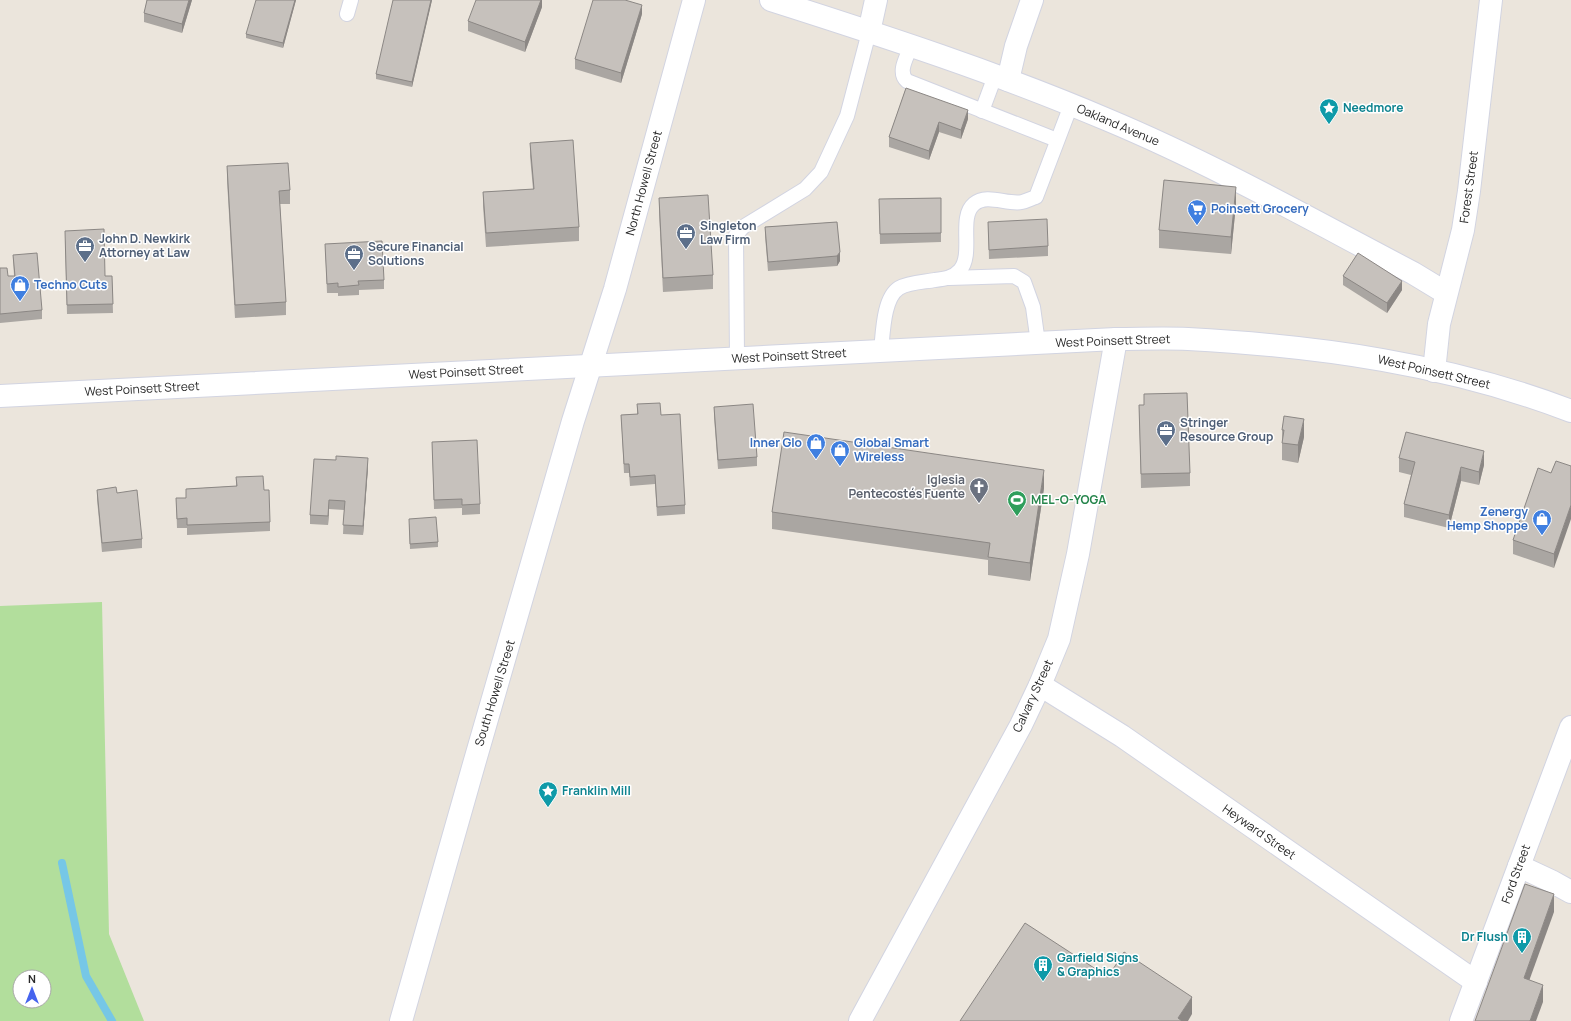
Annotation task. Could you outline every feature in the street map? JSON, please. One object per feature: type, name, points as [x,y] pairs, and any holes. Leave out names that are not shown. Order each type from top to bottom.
[{"type":"street","name":"North Howell Street","points":[[591,366],[615,289],[694,0]]},
{"type":"street","name":"Oakland Avenue","points":[[770,0],[911,46],[1002,78],[1108,120],[1199,160],[1413,273],[1446,293]]},
{"type":"street","points":[[869,32],[876,0]]},
{"type":"street","points":[[1002,78],[1016,46],[1032,0]]},
{"type":"street","name":"Forest Street","points":[[1434,371],[1439,324],[1463,230],[1469,191],[1491,0]]},
{"type":"street","name":"West Poinsett Street","points":[[0,396],[1116,339],[1187,339],[1283,346],[1363,356],[1489,383],[1571,411]]},
{"type":"street","name":"Calvary Street","points":[[860,1021],[1013,739],[1040,685],[1059,640],[1078,554],[1116,339]]},
{"type":"street","name":"South Howell Street","points":[[401,1021],[573,421],[591,366]]},
{"type":"street","name":"Heyward Street","points":[[1040,685],[1122,736],[1476,982]]},
{"type":"street","name":"Ford Street","points":[[1461,1021],[1571,727]]},
{"type":"street","points":[[1519,866],[1571,892]]},
{"type":"lane","points":[[347,14],[351,0]]},
{"type":"lane","points":[[737,358],[736,235],[743,227],[804,189],[821,172],[847,116],[869,32]]},
{"type":"lane","points":[[911,46],[902,72],[903,78],[907,81],[1057,140]]},
{"type":"lane","points":[[982,111],[1002,78]]},
{"type":"lane","points":[[949,278],[960,270],[965,257],[968,212],[975,203],[987,199],[1021,203],[1036,197],[1071,105]]},
{"type":"lane","points":[[881,351],[885,316],[892,296],[899,288],[913,283],[949,278],[1014,276],[1024,282],[1033,307],[1038,343]]},
{"type":"green space","points":[[102,602],[109,934],[144,1021],[0,1021],[0,606]]},
{"type":"building","points":[[147,0],[189,0],[182,24],[144,13]]},
{"type":"building","points":[[256,0],[295,0],[283,43],[246,34]]},
{"type":"building","points":[[393,0],[431,0],[412,82],[376,74]]},
{"type":"building","points":[[476,0],[541,0],[525,42],[468,21]]},
{"type":"building","points":[[593,0],[625,0],[642,5],[621,73],[575,59]]},
{"type":"building","points":[[906,88],[968,110],[961,130],[939,122],[929,151],[889,137]]},
{"type":"building","points":[[573,140],[579,227],[486,233],[483,192],[534,189],[530,143]]},
{"type":"building","points":[[288,163],[290,190],[279,191],[286,302],[235,305],[227,166]]},
{"type":"building","name":"Poinsett Grocery","points":[[1164,180],[1236,187],[1231,237],[1159,230]]},
{"type":"building","name":"Singleton Law Firm","points":[[708,195],[713,275],[663,278],[659,198]]},
{"type":"building","points":[[941,198],[941,233],[880,234],[879,199]]},
{"type":"building","points":[[1047,219],[1048,246],[989,250],[988,222]]},
{"type":"building","points":[[837,222],[840,252],[837,256],[768,262],[765,227]]},
{"type":"building","name":"John D. Newkirk Attorney at Law","points":[[104,229],[105,276],[112,276],[113,304],[67,305],[65,231]]},
{"type":"building","name":"Secure Financial Solutions","points":[[382,241],[384,280],[358,281],[359,285],[338,287],[338,283],[327,284],[325,244]]},
{"type":"building","name":"Techno Cuts","points":[[37,253],[42,310],[0,314],[0,268],[7,268],[8,276],[15,276],[13,255]]},
{"type":"building","points":[[1358,253],[1402,281],[1387,303],[1343,276]]},
{"type":"building","points":[[1187,393],[1190,473],[1141,474],[1139,405],[1144,405],[1144,394]]},
{"type":"building","points":[[660,403],[661,415],[680,414],[685,505],[657,507],[655,475],[630,477],[629,464],[624,464],[621,415],[638,414],[637,404]]},
{"type":"building","points":[[753,404],[757,457],[718,460],[714,407]]},
{"type":"building","points":[[1284,416],[1304,419],[1298,445],[1282,443]]},
{"type":"building","points":[[784,432],[1044,470],[1030,563],[988,557],[990,543],[772,512]]},
{"type":"building","points":[[1406,432],[1484,451],[1479,472],[1461,467],[1449,515],[1404,504],[1415,462],[1399,458]]},
{"type":"building","points":[[477,440],[480,504],[462,505],[462,499],[434,500],[432,442]]},
{"type":"building","points":[[336,456],[368,458],[363,526],[343,525],[345,501],[329,500],[328,516],[310,515],[314,459],[336,460]]},
{"type":"building","name":"Zenergy Hemp Shoppe","points":[[1556,461],[1571,466],[1571,505],[1554,554],[1513,540],[1538,468],[1551,473]]},
{"type":"building","points":[[263,476],[264,490],[269,490],[270,522],[187,525],[187,518],[177,519],[176,498],[186,498],[186,489],[237,486],[236,477]]},
{"type":"building","points":[[116,487],[117,493],[137,490],[142,539],[102,543],[97,490]]},
{"type":"building","points":[[436,517],[438,542],[410,544],[409,519]]},
{"type":"building","name":"Dr Flush","points":[[1525,884],[1554,894],[1524,978],[1543,985],[1530,1021],[1475,1021]]},
{"type":"building","name":"Garfield Signs & Graphics","points":[[1025,923],[1108,977],[1124,952],[1192,997],[1178,1018],[1182,1021],[960,1021]]},
{"type":"waterway","points":[[62,863],[86,976],[112,1021]]},
{"type":"place","name":"Needmore","points":[[1329,125]]},
{"type":"place","name":"Poinsett Grocery","points":[[1197,226]]},
{"type":"place","name":"Singleton Law Firm","points":[[686,250]]},
{"type":"place","name":"John D. Newkirk Attorney at Law","points":[[85,263]]},
{"type":"place","name":"Secure Financial Solutions","points":[[354,271]]},
{"type":"place","name":"Techno Cuts","points":[[20,302]]},
{"type":"place","name":"Stringer Resource Group","points":[[1166,447]]},
{"type":"place","name":"Inner Glo","points":[[816,460]]},
{"type":"place","name":"Global Smart Wireless","points":[[840,467]]},
{"type":"place","name":"Iglesia Pentecostés Fuente","points":[[979,504]]},
{"type":"place","name":"MEL-O-YOGA","points":[[1017,517]]},
{"type":"place","name":"Zenergy Hemp Shoppe","points":[[1542,536]]},
{"type":"place","name":"Franklin Mill","points":[[548,808]]},
{"type":"place","name":"Dr Flush","points":[[1522,954]]},
{"type":"place","name":"Garfield Signs & Graphics","points":[[1043,982]]}]
